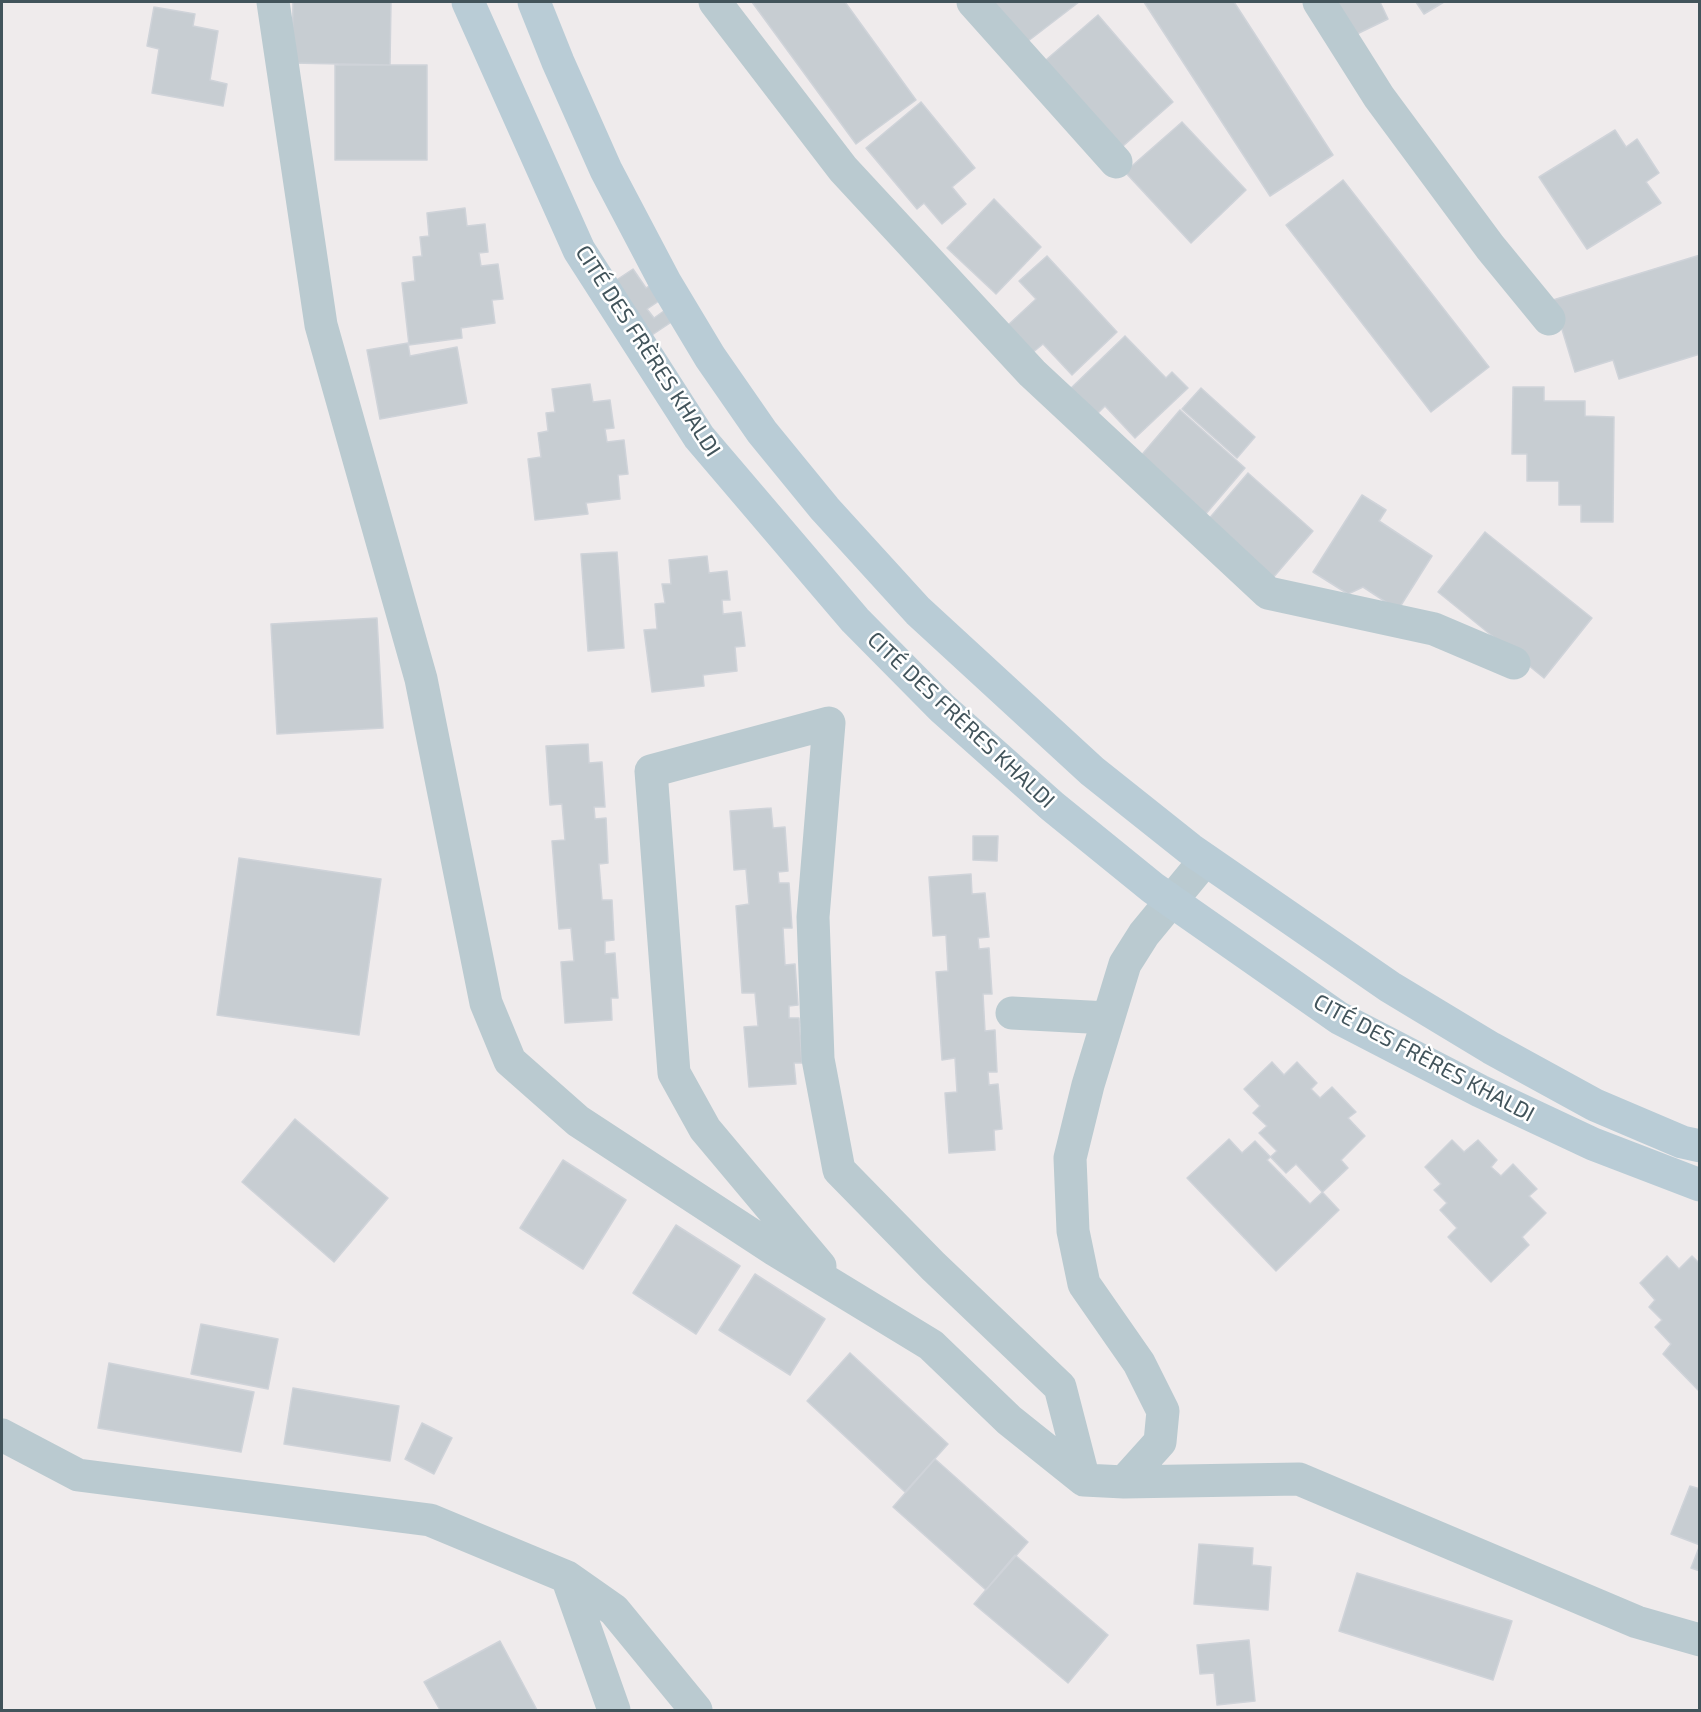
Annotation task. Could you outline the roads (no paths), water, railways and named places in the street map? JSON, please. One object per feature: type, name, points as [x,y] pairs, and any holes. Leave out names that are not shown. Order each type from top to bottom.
[{"type":"main road","name":"CITÉ DES FRÈRES KHALDI","points":[[468,2],[579,250],[699,436],[855,620],[942,708],[1052,806],[1171,901],[1339,1018],[1480,1091],[1593,1144],[1700,1185]]},
{"type":"main road","name":"CITÉ DES FRÈRES KHALDI","points":[[534,2],[606,170],[665,282],[710,357],[762,432],[825,509],[918,611],[1092,771],[1205,860],[1390,987],[1491,1048],[1595,1105],[1682,1142],[1700,1146]]},
{"type":"street","points":[[273,2],[321,325],[421,679],[486,1003],[510,1061],[578,1121],[837,1288],[931,1345],[1009,1420],[1084,1480],[1124,1482],[1299,1479],[1637,1622],[1700,1640]]},
{"type":"street","points":[[715,2],[843,169],[1016,356],[1269,593],[1434,629],[1514,663]]},
{"type":"street","points":[[973,2],[1116,162]]},
{"type":"street","points":[[1319,2],[1379,97],[1490,247],[1549,319]]},
{"type":"street","points":[[837,1288],[705,1129],[674,1073],[651,771],[829,723],[813,917],[818,1059],[839,1170],[933,1266],[1060,1387],[1084,1480]]},
{"type":"street","points":[[1124,1482],[1160,1442],[1163,1411],[1139,1363],[1084,1284],[1073,1231],[1070,1158],[1125,964],[1144,934],[1205,860]]},
{"type":"street","points":[[1012,1013],[1108,1018]]},
{"type":"street","points":[[2,1435],[78,1475],[430,1520],[567,1577],[614,1610],[696,1710]]},
{"type":"street","points":[[567,1577],[614,1710]]}]
